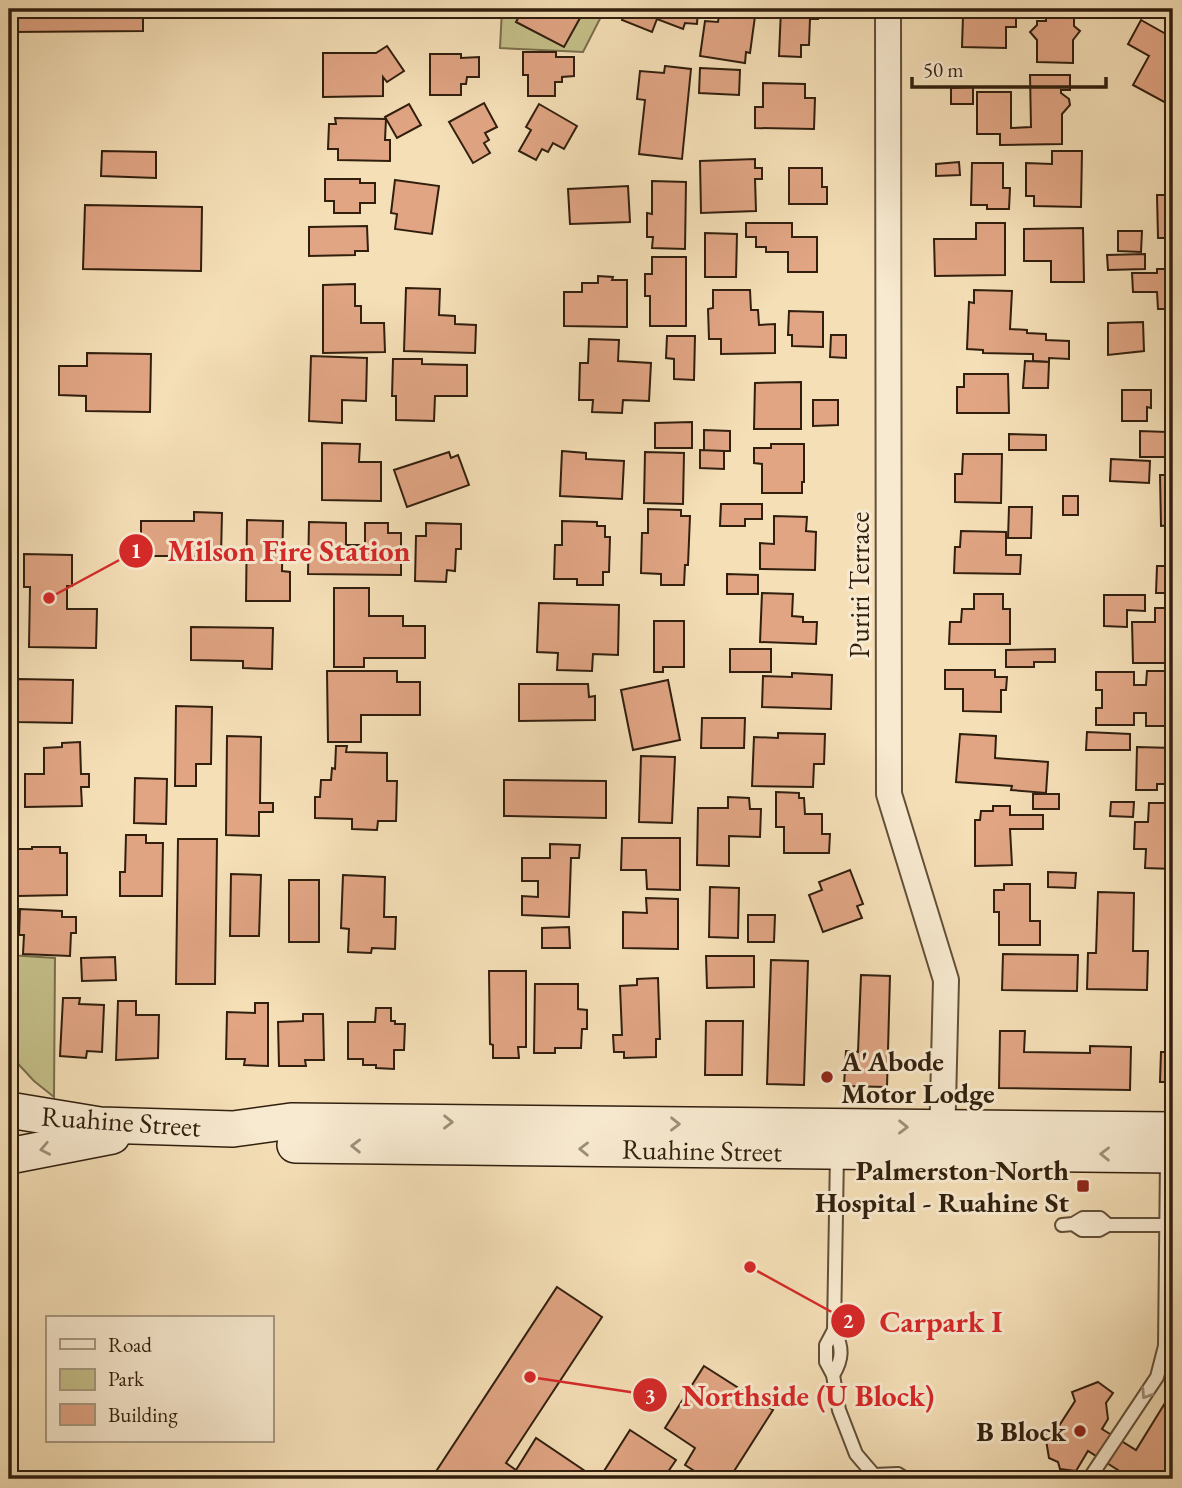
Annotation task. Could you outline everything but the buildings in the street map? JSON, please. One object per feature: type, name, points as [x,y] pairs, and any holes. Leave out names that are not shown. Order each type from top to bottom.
[{"type":"main road","points":[[9,1087],[46,1118]]},
{"type":"main road","name":"Ruahine Street","points":[[9,1110],[100,1125],[233,1129],[285,1144],[837,1139],[1170,1143]]},
{"type":"main road","points":[[9,1156],[160,1127]]},
{"type":"street","name":"Puriri Terrace","points":[[888,9],[890,794],[946,980],[942,1140]]},
{"type":"lane","points":[[837,1139],[834,1330],[841,1344],[841,1362],[833,1375],[839,1410],[856,1454],[874,1477],[898,1474],[906,1479]]},
{"type":"lane","points":[[1089,1479],[1157,1377],[1165,1346],[1170,1143]]},
{"type":"lane","points":[[1067,1224],[1083,1218],[1100,1218],[1108,1225],[1169,1231]]},
{"type":"green space","points":[[502,9],[605,9],[583,52],[500,48]]},
{"type":"green space","points":[[9,955],[55,958],[54,1097],[34,1081],[9,1054]]},
{"type":"place","name":"Milson Fire Station","points":[[49,598]]},
{"type":"place","name":"A'Abode Motor Lodge","points":[[827,1077]]},
{"type":"place","name":"Palmerston North Hospital - Ruahine St","points":[[1083,1186]]},
{"type":"place","name":"Carpark I","points":[[750,1267]]},
{"type":"place","name":"Northside (U Block)","points":[[530,1377]]},
{"type":"place","name":"B Block","points":[[1080,1431]]}]
